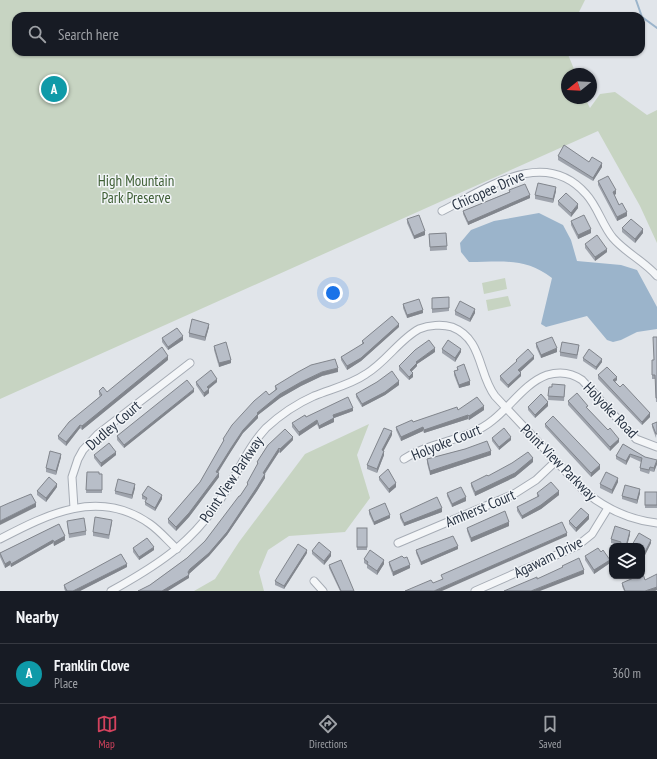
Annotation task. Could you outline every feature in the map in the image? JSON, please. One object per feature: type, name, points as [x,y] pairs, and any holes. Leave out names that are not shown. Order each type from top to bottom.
[{"type":"street","name":"Chicopee Drive","points":[[442,210],[513,176],[531,172],[557,175],[581,188],[593,202],[601,220],[614,239],[657,276]]},
{"type":"street","name":"Point View Parkway","points":[[111,591],[149,570],[177,550],[195,532],[211,513],[228,488],[252,446],[272,423],[301,402],[365,375],[386,359],[408,337],[421,329],[444,326],[452,327],[466,336],[477,352],[483,375],[490,391],[584,491],[608,508],[630,518],[657,523]]},
{"type":"street","name":"Dudley Court","points":[[74,508],[72,477],[74,468],[83,450],[98,434],[190,363]]},
{"type":"street","name":"Holyoke Road","points":[[505,408],[541,378],[556,373],[570,374],[582,380],[636,438],[648,445],[657,447]]},
{"type":"street","name":"Holyoke Court","points":[[404,459],[416,451],[476,430],[494,420],[505,408]]},
{"type":"street","name":"Amherst Court","points":[[398,543],[514,494],[536,480],[556,461]]},
{"type":"street","points":[[0,539],[48,515],[74,508],[102,507],[127,513],[149,523],[177,550]]},
{"type":"street","name":"Agawam Drive","points":[[475,591],[577,546],[592,534],[608,508]]},
{"type":"street","points":[[314,581],[323,591]]},
{"type":"green space","name":"High Mountain Park Preserve","points":[[0,0],[585,0],[579,12],[12,12],[12,56],[569,56],[574,68],[561,68],[561,104],[588,104],[590,108],[593,104],[597,104],[597,98],[600,94],[615,92],[647,115],[657,110],[657,243],[640,206],[598,131],[0,399]]},
{"type":"green space","points":[[505,278],[507,289],[484,294],[482,283]]},
{"type":"green space","points":[[508,296],[511,306],[488,311],[486,300]]},
{"type":"green space","points":[[369,424],[357,455],[370,498],[345,532],[289,536],[268,550],[259,572],[264,591],[194,591],[215,579],[239,542],[305,454]]},
{"type":"water","points":[[539,213],[563,225],[571,240],[577,261],[621,265],[637,270],[657,307],[657,329],[637,332],[621,340],[613,342],[607,340],[587,316],[546,327],[541,324],[552,278],[542,271],[532,267],[512,262],[469,262],[461,252],[460,243],[471,230],[494,221]]},
{"type":"building","points":[[564,145],[589,162],[592,157],[602,163],[593,178],[558,156]]},
{"type":"building","points":[[608,176],[616,190],[613,192],[619,205],[622,203],[627,212],[617,217],[598,181]]},
{"type":"building","points":[[538,183],[556,187],[553,199],[535,195]]},
{"type":"building","points":[[525,184],[530,195],[468,222],[463,211],[510,192],[509,190]]},
{"type":"building","points":[[566,193],[578,204],[571,213],[558,201]]},
{"type":"building","points":[[419,215],[425,231],[414,236],[407,219]]},
{"type":"building","points":[[584,215],[591,229],[578,235],[571,221]]},
{"type":"building","points":[[631,219],[643,229],[635,239],[622,228]]},
{"type":"building","points":[[446,233],[447,246],[430,247],[429,234]]},
{"type":"building","points":[[597,235],[607,249],[595,257],[585,244]]},
{"type":"building","points":[[449,297],[449,308],[432,309],[432,298]]},
{"type":"building","points":[[419,299],[423,310],[407,315],[403,304]]},
{"type":"building","points":[[460,301],[475,309],[470,319],[455,311]]},
{"type":"building","points":[[392,316],[399,324],[361,358],[347,366],[341,357],[364,343],[362,341]]},
{"type":"building","points":[[192,319],[209,324],[205,337],[189,333]]},
{"type":"building","points":[[177,328],[183,336],[168,347],[162,338]]},
{"type":"building","points":[[552,337],[557,348],[541,355],[536,343]]},
{"type":"building","points":[[653,337],[657,337],[657,398],[655,375],[652,375],[652,360],[654,360]]},
{"type":"building","points":[[429,340],[435,348],[416,362],[417,363],[410,370],[413,373],[409,377],[399,366],[415,350]]},
{"type":"building","points":[[448,340],[461,349],[455,358],[442,349]]},
{"type":"building","points":[[226,342],[231,360],[219,363],[214,346]]},
{"type":"building","points":[[562,342],[579,345],[577,355],[560,352]]},
{"type":"building","points":[[162,347],[168,356],[82,426],[80,425],[66,442],[58,436],[69,422],[102,395],[99,391],[103,387],[107,392]]},
{"type":"building","points":[[528,349],[534,356],[518,370],[521,373],[508,385],[500,376]]},
{"type":"building","points":[[589,349],[602,359],[596,367],[583,358]]},
{"type":"building","points":[[335,359],[338,368],[322,372],[301,382],[280,394],[257,413],[258,414],[243,430],[231,448],[216,472],[219,473],[189,513],[176,527],[168,519],[200,482],[232,425],[254,401],[266,391],[269,395],[277,389],[275,386],[311,365]]},
{"type":"building","points":[[464,364],[470,381],[459,385],[454,371],[458,370],[457,367]]},
{"type":"building","points":[[607,367],[617,377],[613,380],[620,387],[623,384],[650,413],[642,422],[598,375]]},
{"type":"building","points":[[211,370],[217,379],[207,387],[209,389],[204,393],[196,382]]},
{"type":"building","points":[[392,371],[399,381],[385,392],[362,404],[356,394]]},
{"type":"building","points":[[187,380],[194,389],[124,445],[117,436]]},
{"type":"building","points":[[552,384],[565,385],[564,397],[548,396],[549,387],[552,387]]},
{"type":"building","points":[[577,393],[588,406],[586,407],[608,430],[610,428],[619,439],[610,447],[568,401]]},
{"type":"building","points":[[541,394],[548,402],[535,415],[528,407]]},
{"type":"building","points":[[348,397],[353,408],[333,415],[334,418],[319,426],[317,420],[299,432],[292,423],[305,415],[306,417]]},
{"type":"building","points":[[477,397],[484,406],[469,416],[468,415],[424,430],[423,427],[401,437],[396,427],[412,420],[413,422],[457,407],[458,410]]},
{"type":"building","points":[[553,416],[600,465],[591,473],[545,424]]},
{"type":"building","points":[[657,422],[657,434],[656,434],[652,424]]},
{"type":"building","points":[[384,428],[392,431],[382,450],[384,451],[377,469],[367,465]]},
{"type":"building","points":[[504,428],[511,437],[499,447],[492,438]]},
{"type":"building","points":[[285,429],[293,437],[280,449],[279,448],[263,473],[265,474],[257,487],[227,532],[209,553],[190,569],[188,572],[189,575],[162,591],[138,591],[150,585],[187,558],[205,541],[248,484],[247,483],[258,463],[257,462],[268,445]]},
{"type":"building","points":[[487,441],[491,451],[430,471],[427,459],[465,449]]},
{"type":"building","points":[[109,443],[116,452],[101,463],[94,455]]},
{"type":"building","points":[[623,444],[645,457],[657,460],[654,468],[650,467],[649,470],[640,468],[642,458],[630,454],[626,461],[616,456]]},
{"type":"building","points":[[50,451],[61,454],[56,471],[46,468]]},
{"type":"building","points":[[528,452],[533,458],[515,473],[475,492],[471,483],[512,463]]},
{"type":"building","points":[[388,469],[396,483],[389,489],[379,477]]},
{"type":"building","points":[[87,472],[99,472],[99,474],[102,474],[102,490],[86,490]]},
{"type":"building","points":[[606,472],[618,478],[612,490],[600,484]]},
{"type":"building","points":[[49,477],[57,484],[46,498],[37,491]]},
{"type":"building","points":[[118,479],[135,484],[132,495],[115,491]]},
{"type":"building","points":[[551,482],[559,491],[541,505],[522,516],[517,507],[539,496],[537,493]]},
{"type":"building","points":[[625,485],[640,489],[637,500],[622,496]]},
{"type":"building","points":[[148,486],[162,495],[155,508],[145,502],[147,498],[142,495]]},
{"type":"building","points":[[461,487],[466,497],[452,504],[447,493]]},
{"type":"building","points":[[645,492],[657,492],[657,505],[645,505]]},
{"type":"building","points":[[31,494],[36,503],[0,521],[0,507]]},
{"type":"building","points":[[437,497],[442,508],[404,523],[400,514]]},
{"type":"building","points":[[385,503],[390,515],[374,522],[369,510]]},
{"type":"building","points":[[581,508],[589,515],[576,528],[569,521]]},
{"type":"building","points":[[505,511],[509,522],[471,538],[467,528]]},
{"type":"building","points":[[95,517],[112,520],[109,535],[93,532]]},
{"type":"building","points":[[84,518],[86,531],[69,534],[67,521]]},
{"type":"building","points":[[562,522],[567,533],[434,591],[405,591],[431,580],[433,583],[443,579],[441,575]]},
{"type":"building","points":[[59,524],[65,536],[54,542],[53,540],[11,564],[10,561],[5,564],[0,553]]},
{"type":"building","points":[[615,526],[630,531],[627,543],[621,543],[611,539]]},
{"type":"building","points":[[357,528],[367,528],[367,547],[357,547]]},
{"type":"building","points":[[639,533],[651,540],[645,552],[645,543],[633,543]]},
{"type":"building","points":[[453,536],[458,546],[421,562],[416,550]]},
{"type":"building","points":[[147,538],[154,547],[139,557],[133,548]]},
{"type":"building","points":[[319,542],[331,552],[324,561],[312,551]]},
{"type":"building","points":[[298,544],[307,550],[284,586],[275,581]]},
{"type":"building","points":[[598,548],[601,552],[603,550],[609,561],[594,570],[585,556]]},
{"type":"building","points":[[370,550],[384,560],[377,571],[367,564],[368,562],[364,559]]},
{"type":"building","points":[[121,554],[127,564],[73,591],[67,591],[64,585]]},
{"type":"building","points":[[402,556],[404,558],[407,557],[410,565],[393,572],[389,562]]},
{"type":"building","points":[[579,558],[584,570],[531,591],[504,591],[537,577],[537,579]]},
{"type":"building","points":[[341,560],[354,591],[341,591],[329,565]]},
{"type":"building","points":[[657,574],[657,587],[645,591],[625,591],[622,583],[631,579],[645,580]]},
{"type":"waterway","points":[[636,0],[640,12]]},
{"type":"waterway","points":[[645,19],[657,28]]},
{"type":"place","name":"Franklin Clove","points":[[54,89]]}]
